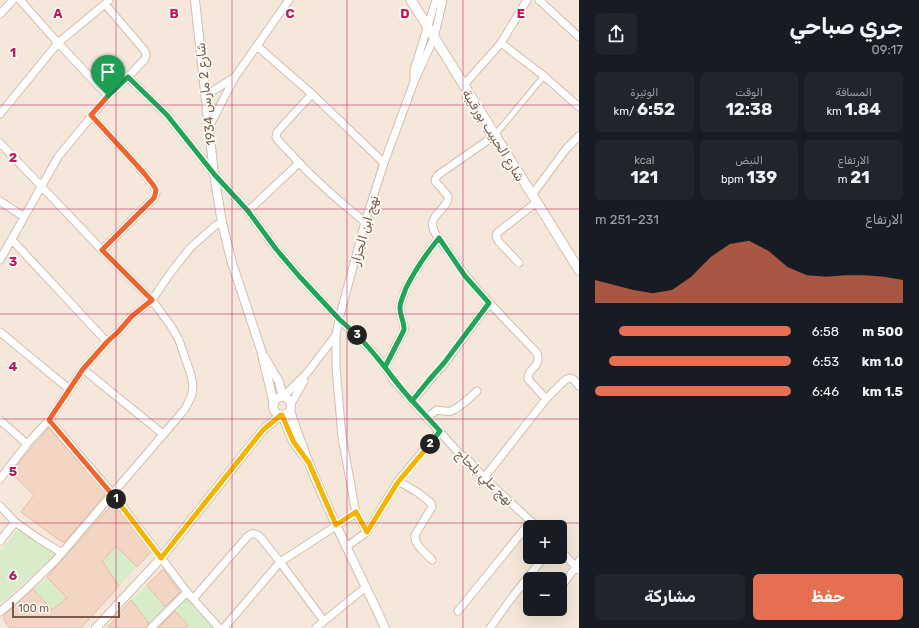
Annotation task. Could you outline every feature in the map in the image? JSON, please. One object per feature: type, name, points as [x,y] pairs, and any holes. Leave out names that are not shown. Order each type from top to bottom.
[{"type":"main road","name":"شارع الحبيب بورقيبة","points":[[410,0],[579,270]]},
{"type":"street","points":[[0,14],[13,0]]},
{"type":"street","points":[[20,0],[108,96]]},
{"type":"street","name":"شارع 2 مارس 1934","points":[[195,0],[208,129],[222,223],[232,263],[261,350],[273,406]]},
{"type":"street","points":[[208,129],[235,77],[289,0]]},
{"type":"street","name":"نهج ابن الجزار","points":[[414,82],[414,70],[436,0]]},
{"type":"street","name":"نهج ابن الجزار","points":[[307,373],[336,335],[365,222],[384,163],[414,82],[434,38],[443,0]]},
{"type":"street","points":[[463,86],[502,43],[528,0]]},
{"type":"street","points":[[539,0],[579,37]]},
{"type":"street","points":[[0,114],[58,43],[107,2],[145,51],[146,55],[144,58],[128,77],[91,115],[58,157],[0,260]]},
{"type":"street","points":[[502,43],[544,76],[579,107]]},
{"type":"street","points":[[256,46],[312,94],[384,163]]},
{"type":"street","points":[[544,76],[494,136],[440,173],[436,178],[436,182],[448,196],[448,199],[447,203],[432,222],[433,228],[439,238],[465,276],[537,353],[539,360],[529,374],[528,379],[546,399]]},
{"type":"street","name":"نهج علي بلحاج","points":[[128,77],[167,115],[214,174],[248,211],[276,249],[299,276],[339,319],[373,352],[394,381],[457,451],[530,520]]},
{"type":"street","points":[[205,96],[235,77]]},
{"type":"street","points":[[312,94],[276,135],[299,163],[337,199],[365,222]]},
{"type":"street","points":[[91,115],[143,172],[156,190],[154,198],[102,250]]},
{"type":"street","points":[[520,263],[499,242],[496,236],[497,233],[535,199],[566,149],[579,136]]},
{"type":"street","points":[[0,143],[152,300],[171,326],[178,340],[192,375],[193,386],[192,394],[184,409],[113,494],[44,573],[0,612]]},
{"type":"street","points":[[248,211],[299,163]]},
{"type":"street","points":[[0,201],[24,217]]},
{"type":"street","points":[[0,479],[27,444],[49,420],[83,369],[132,316],[152,300],[190,248],[216,225],[222,223]]},
{"type":"street","points":[[385,367],[404,330],[400,312],[400,305],[403,296],[411,278],[426,253],[439,238]]},
{"type":"street","points":[[12,240],[107,342]]},
{"type":"street","points":[[412,401],[444,363],[489,303]]},
{"type":"street","points":[[0,332],[70,389]]},
{"type":"street","points":[[336,335],[336,367],[342,437],[356,512],[367,532]]},
{"type":"street","name":"شارع 2 مارس 1934","points":[[261,350],[279,382],[283,397]]},
{"type":"street","points":[[83,369],[163,434]]},
{"type":"street","points":[[263,430],[277,399],[283,397],[307,373]]},
{"type":"street","points":[[96,628],[161,558],[263,430],[281,415],[287,414],[307,373]]},
{"type":"street","points":[[484,478],[546,399],[565,380],[568,378],[573,379],[579,386]]},
{"type":"street","points":[[428,418],[437,410],[452,411],[477,391]]},
{"type":"street","points":[[283,397],[288,400],[309,463],[346,547],[385,628]]},
{"type":"street","points":[[273,406],[276,413],[281,415],[293,441],[309,463]]},
{"type":"street","points":[[0,420],[27,444]]},
{"type":"street","points":[[49,420],[113,494],[187,592],[219,628]]},
{"type":"street","points":[[346,547],[367,532],[398,482],[440,431]]},
{"type":"street","points":[[398,482],[417,492],[431,503],[432,507],[415,535],[415,539],[416,544],[432,560]]},
{"type":"street","points":[[0,506],[15,522],[38,539],[62,553]]},
{"type":"street","points":[[224,628],[280,562],[356,512]]},
{"type":"street","points":[[0,542],[15,522]]},
{"type":"street","points":[[458,611],[523,531]]},
{"type":"street","points":[[193,599],[250,535],[257,534],[324,621]]},
{"type":"street","points":[[567,556],[578,566],[567,579]]},
{"type":"street","points":[[490,628],[538,564]]},
{"type":"street","points":[[316,628],[366,587]]},
{"type":"street","points":[[152,628],[187,592]]},
{"type":"shaded area","points":[[0,0],[579,0],[579,628],[0,628]]},
{"type":"green space","points":[[20,527],[58,553],[0,604],[0,551]]},
{"type":"green space","points":[[116,546],[137,567],[119,586],[102,561]]},
{"type":"green space","points":[[47,577],[67,598],[52,610],[33,589]]},
{"type":"green space","points":[[147,585],[165,608],[149,623],[131,600]]},
{"type":"green space","points":[[186,596],[215,628],[185,628],[188,625],[173,609]]},
{"type":"building","points":[[49,428],[106,493],[66,541],[62,542],[21,512],[34,495],[11,473]]},
{"type":"building","points":[[113,503],[151,552],[137,567],[116,546],[102,561],[119,586],[81,628],[10,628],[4,620],[4,615],[33,589],[52,610],[67,598],[47,577]]},
{"type":"building","points":[[163,569],[180,592],[165,607],[147,585]]},
{"type":"building","points":[[131,600],[149,623],[146,628],[107,628]]},
{"type":"building","points":[[175,611],[188,625],[185,628],[158,628]]},
{"type":"route","points":[[108,96],[91,115],[143,172],[154,186],[156,193],[154,198],[146,207],[102,250],[152,300],[132,316],[83,369],[49,420],[113,494],[161,558],[263,430],[281,415],[293,441],[309,463],[336,525],[356,512],[367,532],[398,482],[440,431],[412,401],[394,381],[385,367],[404,330],[400,316],[400,305],[403,296],[411,278],[426,253],[439,238],[465,276],[489,303],[444,363],[412,401],[394,381],[373,352],[339,319],[299,276],[276,249],[248,211],[214,174],[167,115],[128,77],[108,96]]}]
